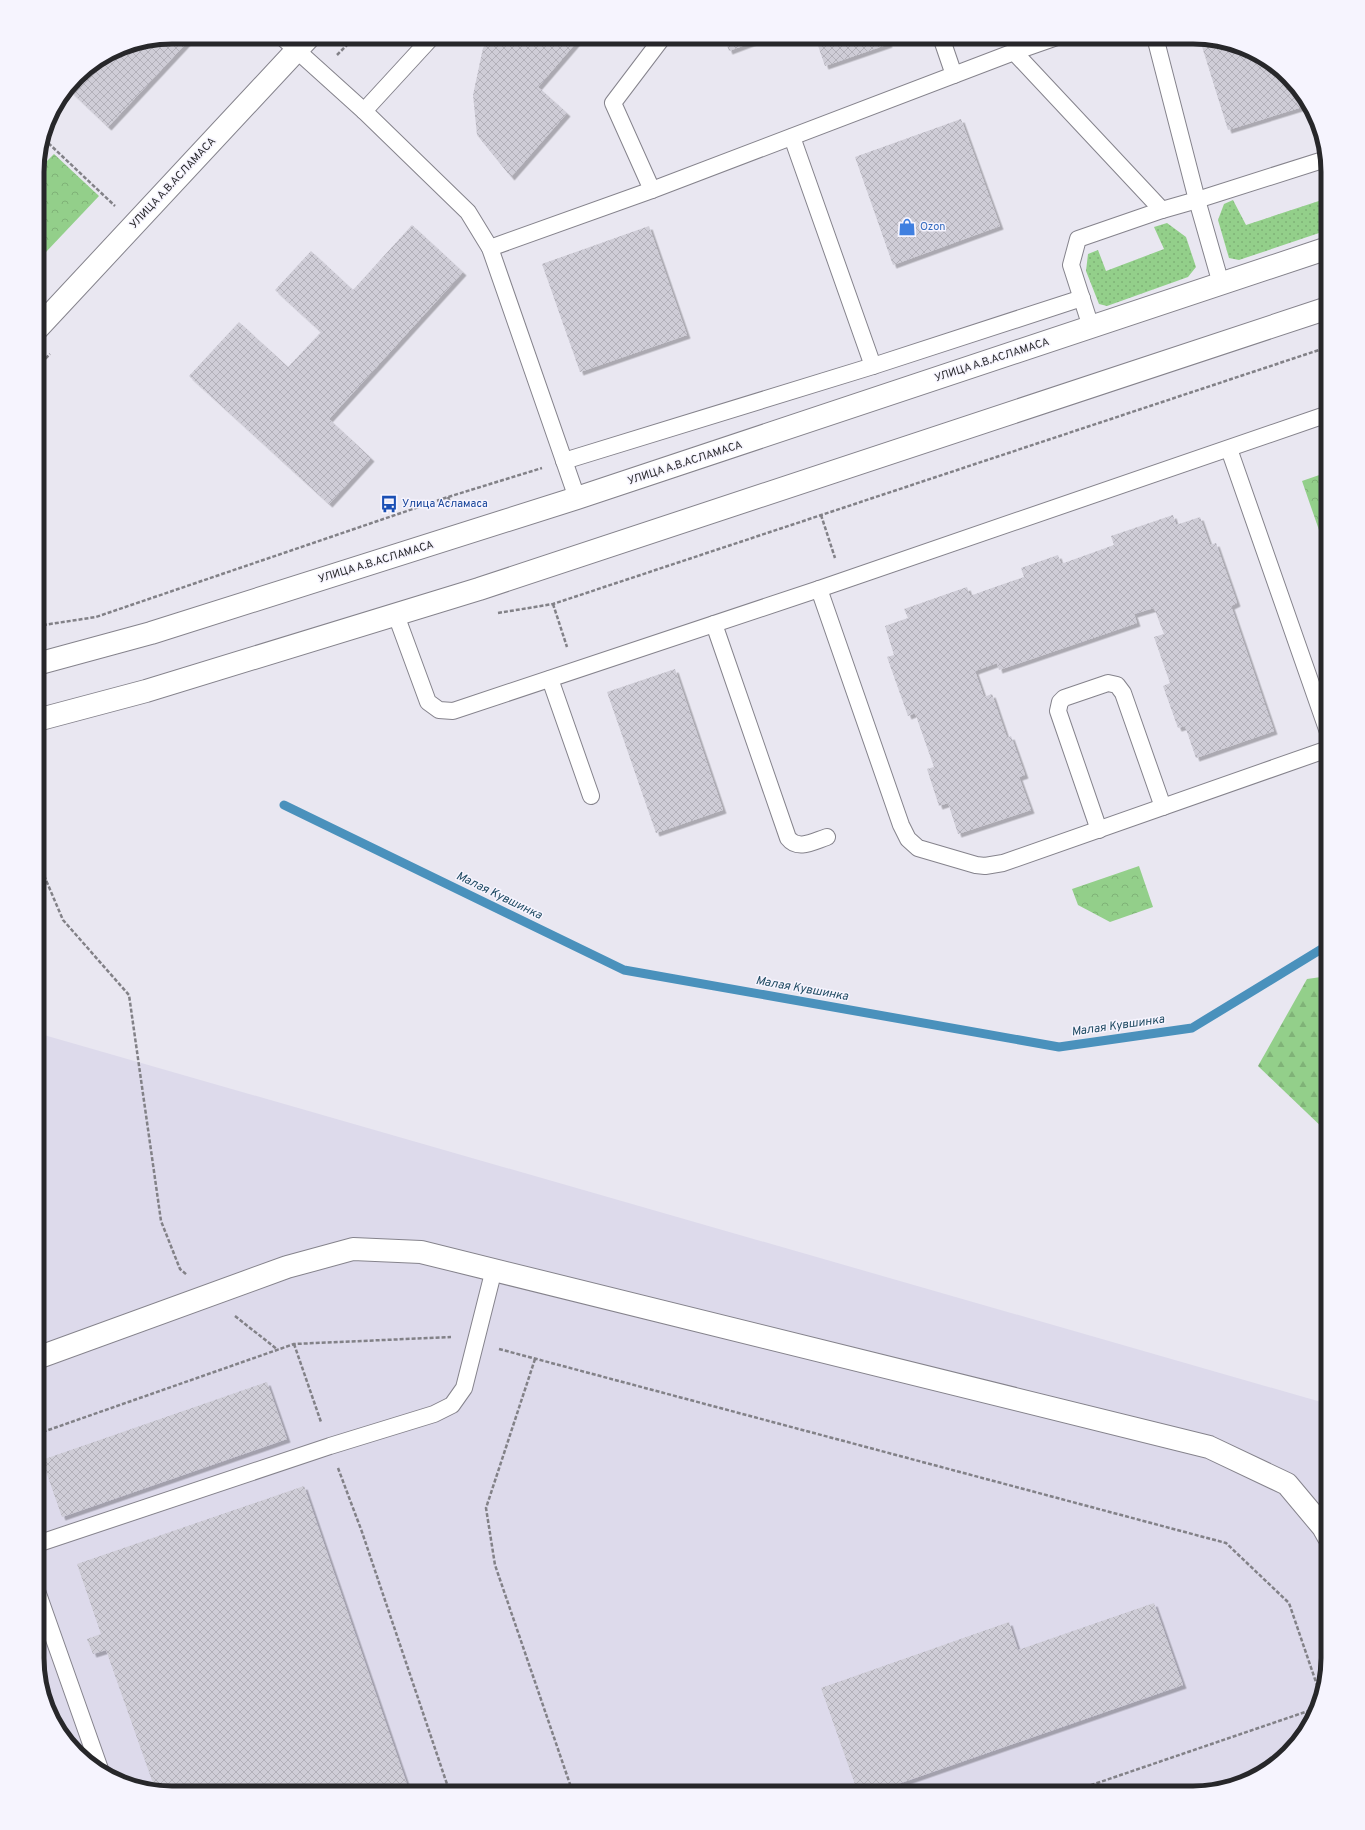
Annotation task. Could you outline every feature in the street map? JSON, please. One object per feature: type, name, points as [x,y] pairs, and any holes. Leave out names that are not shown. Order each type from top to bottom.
[{"type":"street","name":"УЛИЦА А.В.АСЛАМАСА","points":[[44,321],[134,224],[294,44]]},
{"type":"street","name":"УЛИЦА А.В.АСЛАМАСА","points":[[44,662],[151,633],[577,498],[1321,250]]},
{"type":"street","points":[[44,718],[146,692],[587,554],[1321,310]]},
{"type":"street","points":[[44,1355],[287,1267],[353,1249],[421,1252],[1209,1447],[1287,1484],[1321,1525]]},
{"type":"lane","points":[[298,44],[364,111],[468,212],[490,248],[577,498]]},
{"type":"lane","points":[[364,111],[426,44]]},
{"type":"lane","points":[[652,190],[613,103],[658,44]]},
{"type":"lane","points":[[943,44],[954,75]]},
{"type":"lane","points":[[490,248],[652,190],[1037,44]]},
{"type":"lane","points":[[1157,44],[1197,200],[1221,284]]},
{"type":"lane","points":[[1014,52],[1162,210]]},
{"type":"lane","points":[[792,137],[873,366]]},
{"type":"lane","points":[[1091,327],[1071,265],[1078,240],[1162,210],[1320,160]]},
{"type":"lane","points":[[564,461],[873,366],[1082,298]]},
{"type":"lane","points":[[396,615],[428,702],[440,710],[453,711],[843,581],[1321,416]]},
{"type":"lane","points":[[1229,449],[1321,712]]},
{"type":"lane","points":[[819,589],[901,825],[908,839],[918,848],[976,865],[985,866],[1003,863],[1321,751]]},
{"type":"lane","points":[[714,624],[788,838],[794,844],[799,845],[827,837]]},
{"type":"lane","points":[[550,679],[591,796]]},
{"type":"lane","points":[[1099,830],[1058,711],[1060,702],[1064,698],[1108,682],[1117,685],[1123,693],[1163,807]]},
{"type":"lane","points":[[44,1542],[330,1446],[434,1414],[452,1405],[464,1388],[494,1269]]},
{"type":"lane","points":[[44,1610],[97,1761]]},
{"type":"path","points":[[47,142],[134,224]]},
{"type":"path","points":[[493,614],[553,604],[1321,349]]},
{"type":"path","points":[[44,625],[96,616],[448,497],[564,461]]},
{"type":"path","points":[[448,497],[452,508]]},
{"type":"path","points":[[821,515],[843,581]]},
{"type":"path","points":[[553,604],[575,671]]},
{"type":"path","points":[[44,876],[63,920],[129,996],[161,1221],[180,1269],[209,1296],[278,1350]]},
{"type":"path","points":[[44,1432],[294,1344],[449,1337],[1226,1543],[1289,1603],[1318,1687]]},
{"type":"path","points":[[294,1344],[364,1540],[448,1786]]},
{"type":"path","points":[[535,1359],[486,1508],[495,1565],[571,1786]]},
{"type":"path","points":[[1088,1786],[1310,1710]]},
{"type":"shaded area","points":[[44,1035],[1321,1402],[1321,1658],[1317,1691],[1308,1715],[1289,1742],[1277,1754],[1250,1773],[1226,1782],[1193,1786],[172,1786],[139,1782],[115,1773],[88,1754],[76,1742],[61,1722],[48,1691],[45,1675]]},
{"type":"green space","points":[[54,154],[99,196],[46,252],[44,250],[44,164]]},
{"type":"green space","points":[[1233,200],[1246,225],[1321,200],[1321,232],[1239,260],[1229,258],[1218,220],[1224,204]]},
{"type":"green space","points":[[1167,223],[1186,237],[1196,267],[1188,277],[1107,306],[1099,304],[1086,271],[1088,254],[1098,250],[1106,271],[1164,249],[1154,227]]},
{"type":"green space","points":[[1321,474],[1321,536],[1302,481]]},
{"type":"green space","points":[[1139,866],[1153,907],[1110,922],[1078,905],[1072,889]]},
{"type":"green space","points":[[1321,977],[1321,1126],[1258,1066],[1307,979]]},
{"type":"building","points":[[163,44],[185,44],[108,127],[72,93],[81,81],[108,61],[139,48]]},
{"type":"building","points":[[486,44],[575,44],[538,87],[567,113],[511,177],[477,135],[473,95],[483,48]]},
{"type":"building","points":[[726,44],[748,44],[729,51]]},
{"type":"building","points":[[817,44],[889,44],[825,66]]},
{"type":"building","points":[[1201,44],[1226,48],[1257,61],[1284,81],[1303,107],[1228,130]]},
{"type":"building","points":[[961,119],[1000,226],[893,265],[855,157]]},
{"type":"building","points":[[412,225],[463,272],[329,419],[371,458],[329,504],[189,376],[239,322],[288,367],[321,332],[275,290],[311,251],[353,290]]},
{"type":"building","points":[[649,226],[687,335],[580,372],[542,264]]},
{"type":"building","points":[[1173,515],[1176,525],[1200,517],[1210,545],[1216,543],[1237,603],[1231,606],[1274,731],[1196,758],[1185,726],[1178,728],[1163,686],[1170,683],[1154,637],[1164,634],[1154,608],[1134,614],[1137,623],[999,670],[997,663],[975,671],[984,697],[992,694],[1007,738],[1011,736],[1025,775],[1019,777],[1031,810],[958,834],[948,803],[939,806],[927,769],[934,767],[915,713],[908,716],[887,657],[894,655],[885,626],[908,618],[904,609],[967,587],[970,596],[1024,577],[1021,568],[1058,555],[1061,564],[1114,545],[1111,536]]},
{"type":"building","points":[[675,669],[723,810],[656,833],[607,692]]},
{"type":"building","points":[[267,1382],[287,1439],[62,1517],[44,1466],[44,1459]]},
{"type":"building","points":[[304,1486],[408,1786],[153,1785],[106,1650],[93,1654],[87,1639],[101,1634],[77,1564]]},
{"type":"building","points":[[1154,1603],[1183,1685],[892,1786],[856,1786],[821,1688],[1009,1622],[1018,1650]]},
{"type":"waterway","name":"Малая Кувшинка","points":[[284,805],[624,970],[1059,1047],[1192,1028],[1321,949]]},
{"type":"place","name":"Ozon","points":[[907,227]]},
{"type":"place","name":"Улица Асламаса","points":[[389,504]]}]
